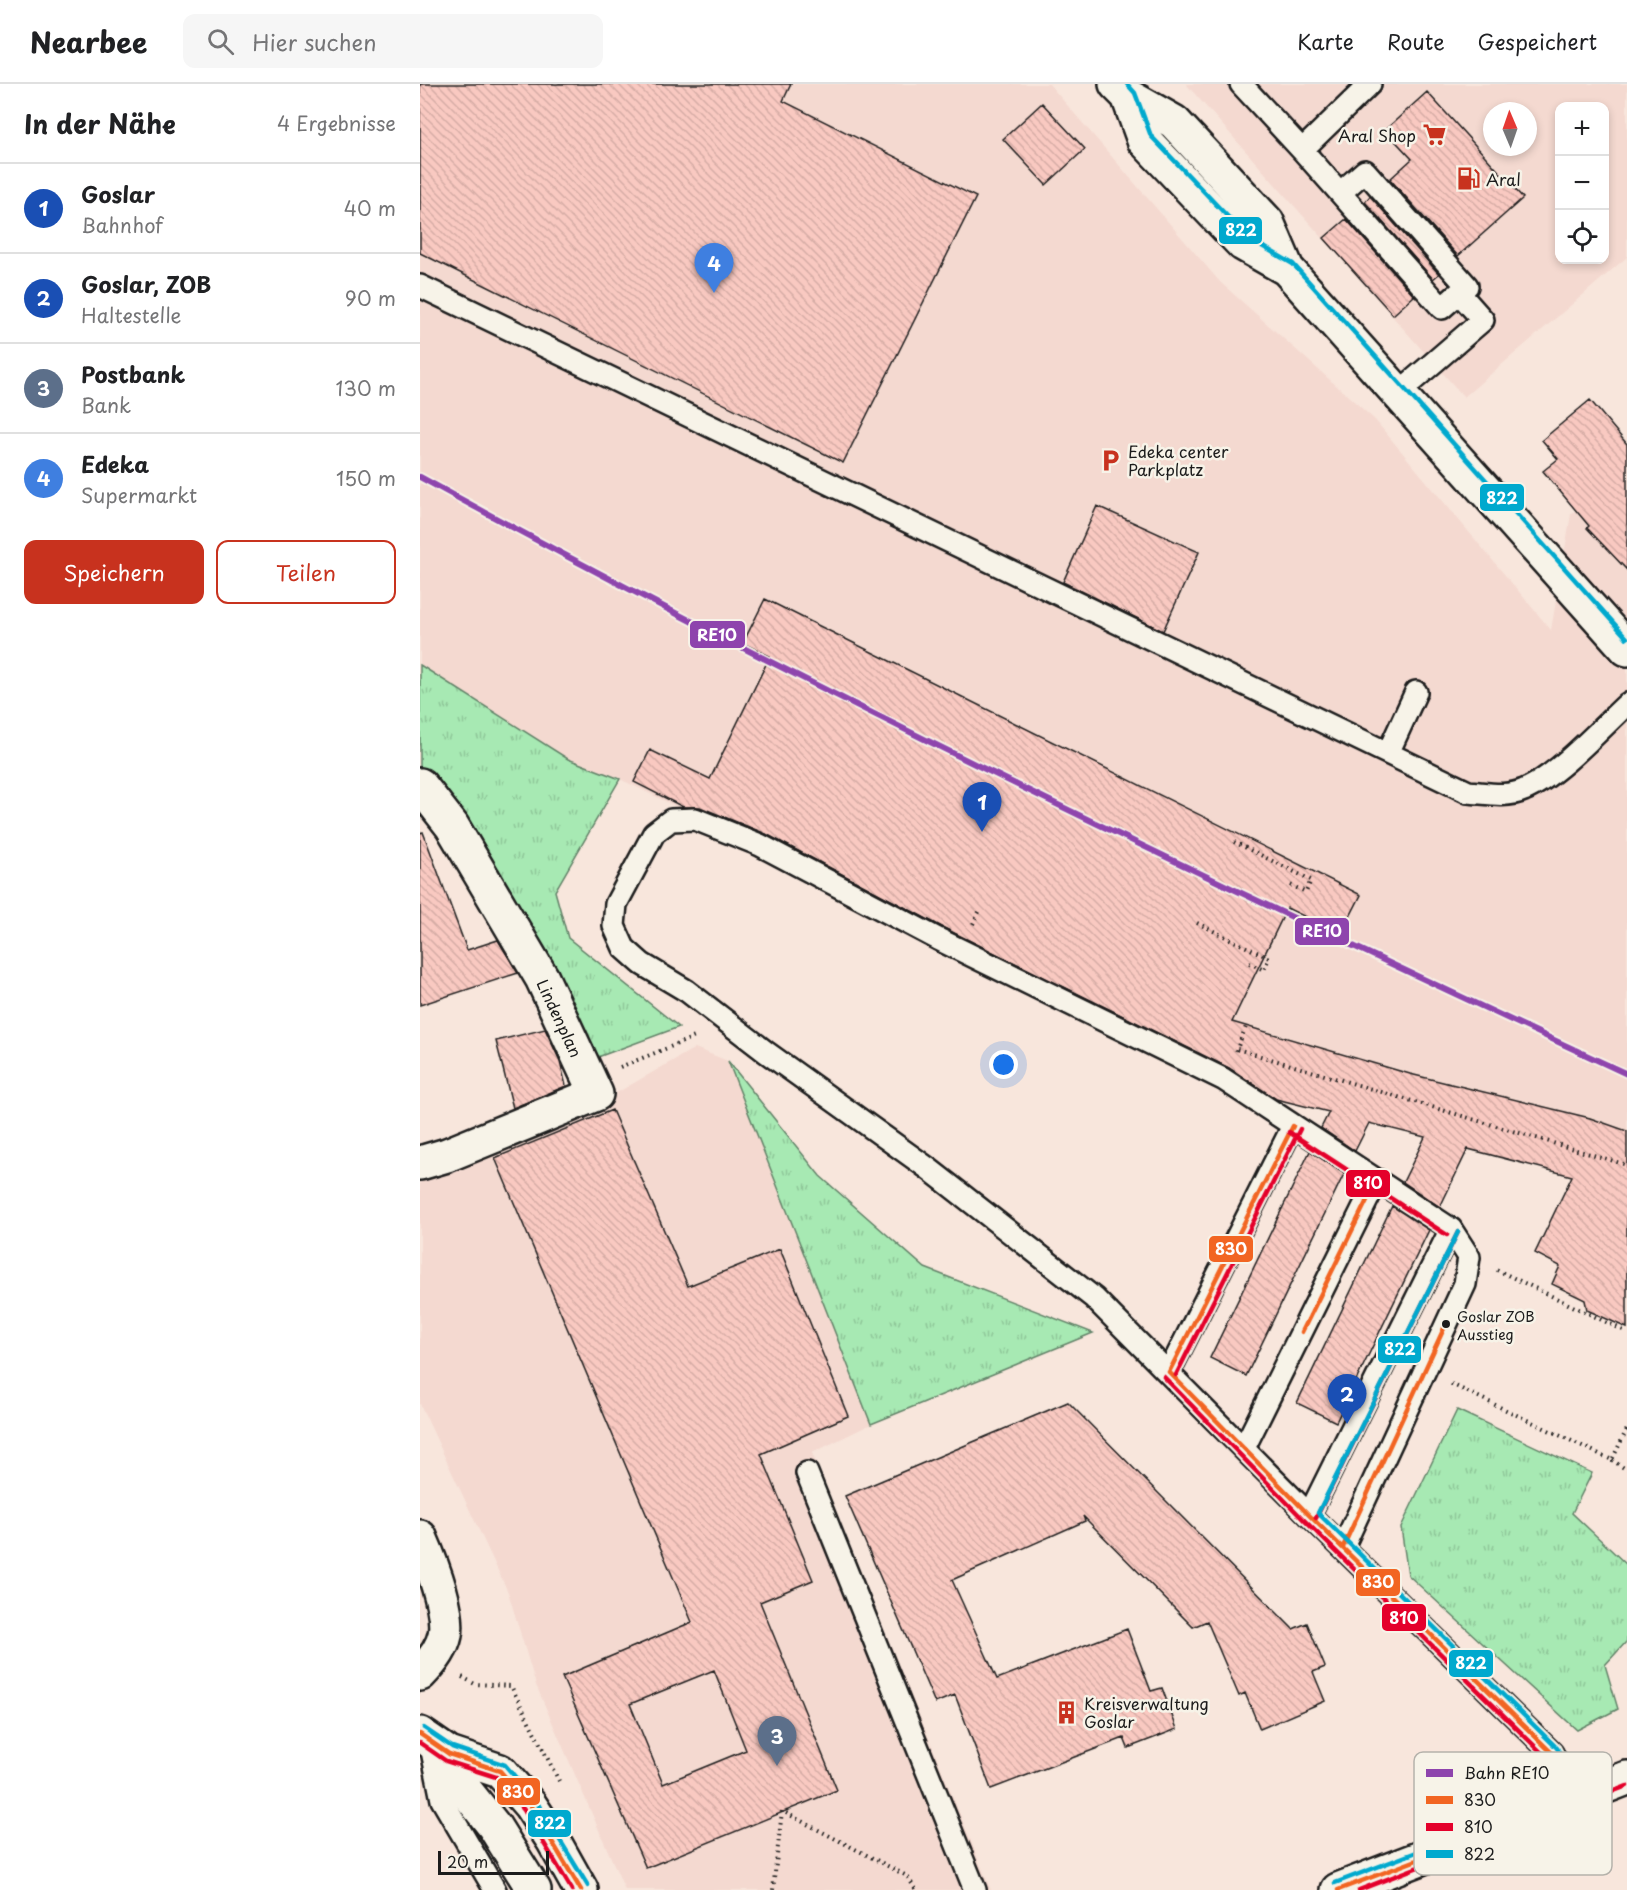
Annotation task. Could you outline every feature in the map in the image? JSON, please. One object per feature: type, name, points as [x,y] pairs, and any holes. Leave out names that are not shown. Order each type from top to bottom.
[{"type":"street","points":[[1129,88],[1144,140],[1243,244],[1287,269],[1627,649]]},
{"type":"street","name":"Lindenplan","points":[[420,785],[452,826],[542,978],[589,1080]]},
{"type":"street","points":[[420,1164],[596,1094],[589,1080]]},
{"type":"street","points":[[420,1537],[432,1564],[441,1599],[445,1635],[433,1661],[420,1674]]},
{"type":"street","points":[[433,1743],[462,1786],[494,1826],[534,1890]]},
{"type":"street","points":[[433,1743],[500,1771],[530,1805],[554,1840],[581,1890]]},
{"type":"street","points":[[1612,1784],[1627,1778]]},
{"type":"street","points":[[1338,1890],[1414,1861]]},
{"type":"lane","points":[[1241,84],[1442,308],[1467,286],[1365,171],[1340,193]]},
{"type":"lane","points":[[1302,150],[1370,84]]},
{"type":"lane","points":[[420,286],[1468,792],[1503,795],[1524,790],[1563,763],[1627,704]]},
{"type":"lane","points":[[1397,394],[1483,320],[1459,293]]},
{"type":"lane","points":[[1388,753],[1416,692]]},
{"type":"lane","points":[[1343,1546],[1465,1284],[1469,1257],[1450,1229],[1223,1078],[938,939],[760,845],[695,819],[671,820],[654,833],[616,904],[614,926],[624,948],[642,964],[672,980],[929,1169],[1094,1298],[1309,1515],[1551,1752]]},
{"type":"lane","points":[[1169,1372],[1293,1126]]},
{"type":"lane","points":[[1244,1448],[1377,1180]]},
{"type":"lane","points":[[1309,1515],[1450,1229]]},
{"type":"lane","points":[[807,1473],[975,1890]]},
{"type":"lane","points":[[433,1743],[442,1800],[495,1890]]},
{"type":"path","points":[[1234,842],[1311,880],[1306,892],[1290,885]]},
{"type":"path","points":[[1197,923],[1269,958],[1264,970],[1247,962]]},
{"type":"path","points":[[589,1080],[728,1023]]},
{"type":"path","points":[[1247,1024],[1237,1049],[1627,1165]]},
{"type":"path","points":[[1469,1257],[1627,1332]]},
{"type":"path","points":[[1424,1372],[1612,1460],[1627,1470]]},
{"type":"path","points":[[1612,1460],[1627,1429]]},
{"type":"path","points":[[772,1890],[782,1810],[907,1876],[916,1890]]},
{"type":"shaded area","points":[[420,84],[1049,84],[1220,282],[1375,420],[1551,630],[1571,514],[1627,467],[1627,1206],[1572,1176],[1265,1096],[620,779],[568,759],[420,665]]},
{"type":"shaded area","points":[[1186,84],[1627,84],[1627,257],[1464,397]]},
{"type":"shaded area","points":[[695,1048],[728,1061],[871,1424],[812,1453],[991,1890],[625,1890],[536,1685],[508,1592],[420,1404],[420,1172],[606,1099]]},
{"type":"green space","points":[[420,665],[568,759],[620,779],[555,891],[568,938],[679,1027],[587,1061],[491,874],[420,768]]},
{"type":"green space","points":[[728,1061],[820,1176],[925,1268],[1093,1333],[871,1424]]},
{"type":"green space","points":[[1457,1410],[1592,1473],[1572,1513],[1627,1565],[1627,1641],[1605,1665],[1618,1709],[1577,1730],[1408,1575],[1401,1527]]},
{"type":"building","points":[[420,84],[791,84],[783,101],[976,197],[843,463],[420,253]]},
{"type":"building","name":"Aral","points":[[1427,92],[1523,198],[1458,256],[1390,179],[1412,159],[1385,130]]},
{"type":"building","points":[[1042,103],[1085,149],[1046,185],[1003,139]]},
{"type":"building","points":[[1370,196],[1439,274],[1433,279],[1365,202]]},
{"type":"building","points":[[1346,219],[1414,296],[1393,315],[1324,238]]},
{"type":"building","points":[[1590,400],[1627,444],[1627,570],[1587,528],[1589,526],[1543,471],[1558,459],[1542,440]]},
{"type":"building","points":[[1097,506],[1199,552],[1163,631],[1063,582]]},
{"type":"building","points":[[765,599],[1361,895],[1341,934],[1287,908],[1232,1022],[1410,1074],[1590,1118],[1627,1131],[1627,1328],[1587,1310],[1585,1300],[1552,1284],[1560,1266],[1535,1253],[1572,1176],[1468,1149],[1440,1207],[1403,1182],[1425,1137],[1369,1123],[1355,1151],[1321,1128],[1329,1112],[1276,1099],[1229,1068],[944,928],[766,834],[700,807],[683,807],[634,782],[650,750],[710,779],[770,656],[743,643]]},
{"type":"building","points":[[423,832],[467,950],[498,940],[518,973],[420,1005],[420,833]]},
{"type":"building","points":[[545,1029],[560,1061],[566,1086],[513,1108],[496,1041]]},
{"type":"building","points":[[612,1110],[688,1286],[780,1249],[848,1416],[761,1454],[813,1580],[760,1602],[837,1790],[646,1868],[562,1677],[692,1622],[495,1158]],"holes":[[[714,1670],[746,1750],[663,1784],[630,1704]]]},
{"type":"building","points":[[1310,1151],[1344,1174],[1246,1376],[1210,1358]]},
{"type":"building","points":[[1392,1206],[1429,1230],[1336,1422],[1297,1403]]},
{"type":"building","points":[[1068,1402],[1293,1629],[1307,1623],[1325,1667],[1313,1672],[1325,1701],[1260,1729],[1245,1693],[1239,1696],[1207,1621],[1193,1627],[1083,1516],[1085,1521],[952,1580],[997,1679],[1127,1629],[1151,1691],[1162,1688],[1177,1729],[1128,1748],[1124,1738],[991,1789],[955,1695],[935,1703],[845,1496]]},
{"type":"rail line","name":"RE10","points":[[420,477],[718,635],[1019,786],[1627,1074]]},
{"type":"transit line","name":"822","points":[[1127,84],[1135,93],[1151,136],[1248,238],[1293,264],[1627,638]]},
{"type":"transit line","name":"830","points":[[1169,1372],[1293,1126]]},
{"type":"transit line","name":"810","points":[[1176,1375],[1300,1129]]},
{"type":"transit line","name":"810","points":[[1289,1132],[1447,1235]]},
{"type":"transit line","name":"830","points":[[1302,1332],[1377,1180]]},
{"type":"transit line","name":"810","points":[[1316,1518],[1458,1232]]},
{"type":"transit line","name":"822","points":[[1458,1232],[1318,1513],[1559,1752]]},
{"type":"transit line","name":"830","points":[[1343,1547],[1446,1324]]},
{"type":"transit line","name":"830","points":[[1169,1372],[1309,1515],[1551,1752]]},
{"type":"transit line","name":"810","points":[[1164,1377],[1304,1520],[1541,1752]]},
{"type":"transit line","name":"822","points":[[424,1728],[452,1747],[505,1765],[536,1801],[588,1886]]},
{"type":"transit line","name":"830","points":[[420,1734],[449,1754],[500,1771],[530,1805],[581,1890]]},
{"type":"transit line","name":"810","points":[[420,1743],[446,1761],[496,1777],[524,1810],[572,1890]]},
{"type":"transit line","name":"810","points":[[1612,1792],[1627,1786]]},
{"type":"transit line","name":"822","points":[[1335,1883],[1414,1853]]},
{"type":"transit line","name":"830","points":[[1338,1890],[1414,1861]]},
{"type":"transit line","name":"810","points":[[1359,1890],[1414,1869]]},
{"type":"place","name":"Aral Shop","points":[[1434,135]]},
{"type":"place","name":"Aral","points":[[1468,179]]},
{"type":"place","name":"Edeka","points":[[714,293]]},
{"type":"place","name":"Edeka center Parkplatz","points":[[1110,460]]},
{"type":"place","name":"Goslar","points":[[982,832]]},
{"type":"place","name":"Goslar ZOB Ausstieg","points":[[1446,1324]]},
{"type":"place","name":"Goslar, ZOB","points":[[1347,1424]]},
{"type":"place","name":"Kreisverwaltung Goslar","points":[[1066,1712]]},
{"type":"place","name":"Postbank","points":[[777,1766]]}]
